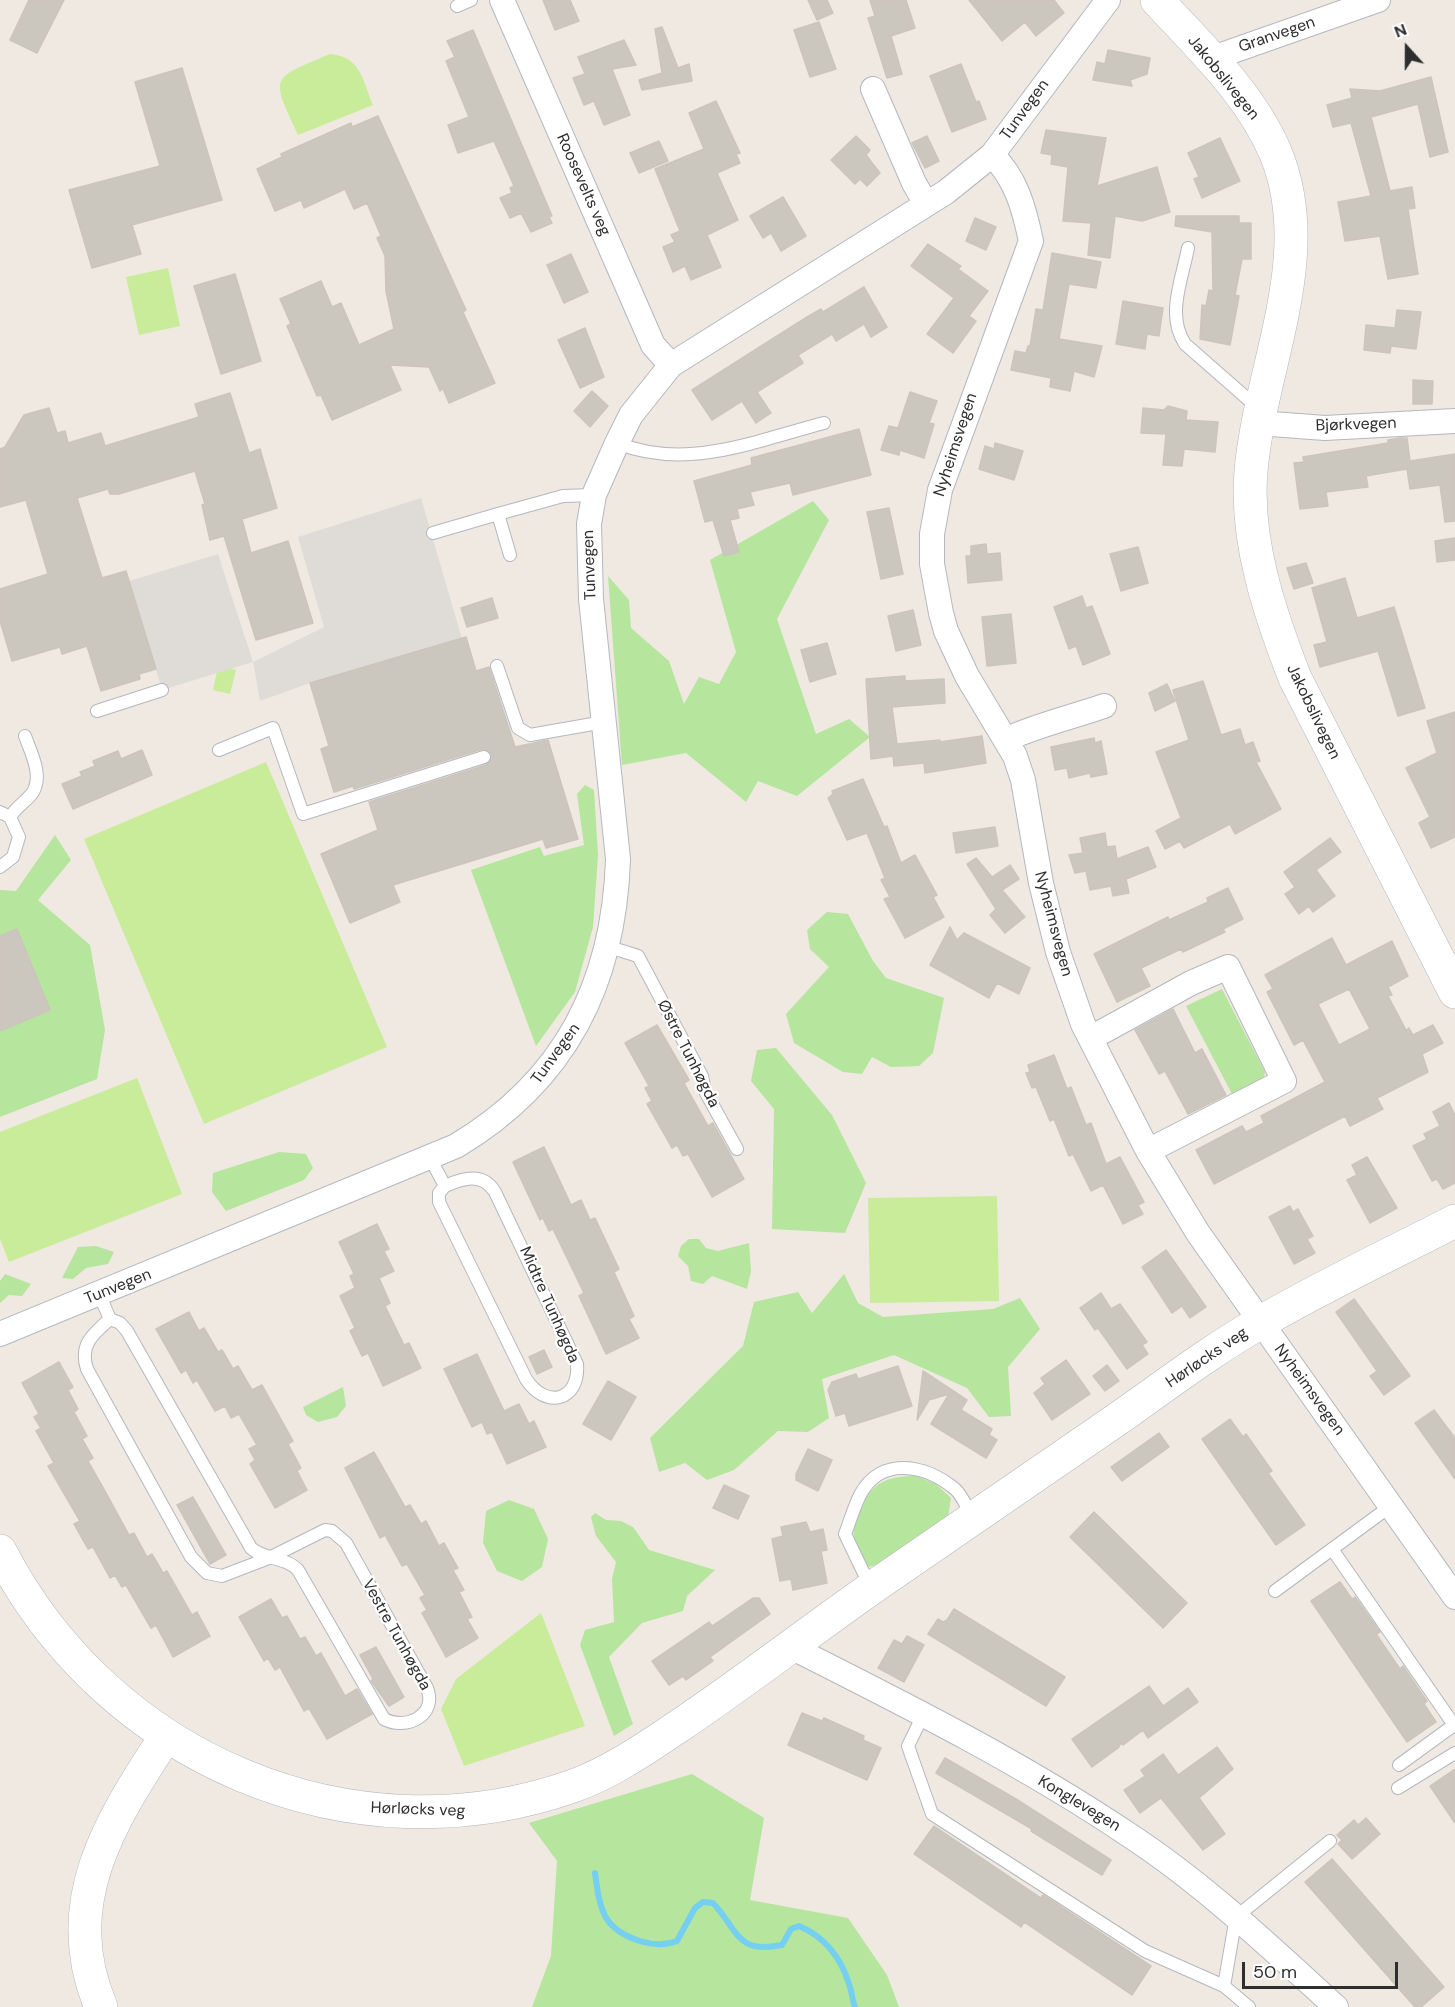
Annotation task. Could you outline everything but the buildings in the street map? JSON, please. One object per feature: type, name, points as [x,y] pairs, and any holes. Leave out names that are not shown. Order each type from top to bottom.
[{"type":"street","name":"Roosevelts veg","points":[[502,0],[653,345],[671,365]]},
{"type":"street","name":"Tunvegen","points":[[0,1334],[456,1146],[495,1120],[529,1090],[558,1057],[581,1020],[606,946],[617,885],[618,859],[591,599],[589,524],[594,495],[631,416],[671,365],[964,180],[992,155],[1108,0]]},
{"type":"street","name":"Jakobslivegen","points":[[1157,0],[1234,87],[1267,135],[1284,176],[1291,225],[1288,278],[1258,416],[1251,474],[1252,516],[1262,574],[1275,626],[1295,678],[1455,992]]},
{"type":"street","name":"Granvegen","points":[[1210,59],[1378,0]]},
{"type":"street","points":[[873,89],[914,183],[926,204]]},
{"type":"street","name":"Nyheimsvegen","points":[[992,155],[1011,175],[1025,214],[1031,241],[960,429],[940,490],[932,534],[932,564],[946,631],[967,675],[1007,739],[1023,780],[1041,883],[1058,952],[1083,1024],[1148,1150],[1198,1233],[1455,1597]]},
{"type":"street","name":"Bjørkvegen","points":[[1258,416],[1325,428],[1455,421]]},
{"type":"street","points":[[1007,739],[1028,729],[1049,725],[1104,706]]},
{"type":"street","points":[[1091,1038],[1191,983],[1228,967],[1284,1081],[1148,1150]]},
{"type":"street","name":"Hørløcks veg","points":[[0,1551],[28,1600],[68,1651],[110,1694],[166,1736],[236,1773],[298,1794],[340,1804],[399,1812],[475,1811],[514,1805],[580,1784],[666,1735],[973,1517],[1260,1322],[1455,1221]]},
{"type":"street","name":"Konglevegen","points":[[791,1647],[981,1744],[1131,1835],[1236,1917],[1336,2007]]},
{"type":"street","points":[[101,2007],[86,1956],[85,1912],[89,1886],[110,1826],[166,1736]]},
{"type":"lane","points":[[457,6],[471,0]]},
{"type":"lane","points":[[1188,248],[1174,316],[1176,330],[1185,344],[1258,416]]},
{"type":"lane","points":[[617,443],[654,454],[702,455],[824,423]]},
{"type":"lane","points":[[433,534],[563,496],[594,495]]},
{"type":"lane","points":[[498,514],[510,555]]},
{"type":"lane","points":[[497,666],[518,728],[530,735],[604,722]]},
{"type":"lane","points":[[97,711],[162,690]]},
{"type":"lane","points":[[219,750],[273,728],[303,814],[484,757]]},
{"type":"lane","points":[[0,867],[13,857],[18,843],[18,829],[5,815],[33,792],[38,774],[25,736]]},
{"type":"lane","name":"Østre Tunhøgda","points":[[606,946],[638,956],[702,1076],[705,1091],[738,1149]]},
{"type":"lane","name":"Midtre Tunhøgda","points":[[430,1158],[445,1186]]},
{"type":"lane","name":"Midtre Tunhøgda","points":[[479,1178],[491,1185],[577,1364],[576,1382],[566,1394],[558,1397],[544,1396],[532,1388],[526,1379],[439,1202],[439,1193],[445,1186],[456,1181],[479,1178]]},
{"type":"lane","name":"Vestre Tunhøgda","points":[[99,1294],[110,1318],[120,1323],[127,1331],[251,1548],[269,1558],[289,1563],[301,1575],[384,1719],[391,1723],[409,1723],[424,1713],[430,1699],[428,1688],[346,1543],[332,1531],[318,1531],[269,1558],[222,1576],[207,1573],[191,1557],[87,1369],[84,1360],[85,1346],[92,1335],[110,1318]]},
{"type":"lane","points":[[871,1589],[845,1534],[861,1494],[876,1475],[907,1466],[918,1468],[957,1491],[973,1517]]},
{"type":"lane","points":[[1275,1591],[1392,1505]]},
{"type":"lane","points":[[1332,1549],[1454,1725],[1399,1765]]},
{"type":"lane","points":[[923,1715],[908,1746],[932,1814],[1145,1950],[1224,1986],[1249,2007]]},
{"type":"lane","points":[[1398,1788],[1455,1753]]},
{"type":"lane","points":[[1224,1986],[1236,1917],[1330,1841]]},
{"type":"green space","points":[[330,54],[340,56],[354,65],[363,78],[373,105],[298,135],[283,101],[280,90],[281,82],[295,69]]},
{"type":"green space","points":[[168,268],[180,326],[139,335],[126,277]]},
{"type":"green space","points":[[813,501],[829,520],[777,619],[816,734],[849,719],[870,737],[797,796],[758,781],[746,802],[686,753],[622,765],[608,576],[629,600],[631,628],[669,661],[684,704],[699,677],[719,684],[736,652],[710,560]]},
{"type":"green space","points":[[218,666],[236,670],[230,694],[213,690]]},
{"type":"green space","points":[[266,762],[387,1047],[204,1124],[84,839]]},
{"type":"green space","points":[[585,785],[594,790],[598,855],[593,927],[575,992],[536,1046],[471,870],[540,847],[544,856],[584,845],[577,794]]},
{"type":"green space","points":[[55,835],[71,860],[38,900],[90,945],[105,1030],[97,1079],[0,1117],[0,890],[16,891]]},
{"type":"green space","points":[[827,912],[848,914],[873,961],[886,978],[944,998],[933,1053],[919,1066],[891,1067],[872,1057],[862,1074],[843,1072],[794,1043],[786,1014],[829,967],[810,949],[807,930]]},
{"type":"green space","points":[[1222,989],[1265,1072],[1264,1077],[1233,1096],[1186,1006]]},
{"type":"green space","points":[[776,1048],[832,1115],[866,1183],[845,1233],[772,1229],[774,1109],[751,1081],[757,1050]]},
{"type":"green space","points":[[137,1078],[182,1194],[9,1262],[0,1239],[0,1132]]},
{"type":"green space","points":[[279,1152],[306,1154],[313,1168],[304,1180],[226,1211],[212,1192],[213,1173]]},
{"type":"green space","points":[[997,1196],[999,1301],[870,1303],[868,1198]]},
{"type":"green space","points":[[689,1239],[699,1239],[706,1248],[718,1251],[749,1243],[751,1271],[747,1289],[712,1276],[703,1284],[691,1281],[688,1266],[678,1256],[681,1246]]},
{"type":"green space","points":[[96,1246],[114,1252],[108,1264],[86,1268],[73,1279],[62,1278],[78,1247]]},
{"type":"green space","points":[[5,1274],[31,1284],[22,1296],[9,1295],[0,1303],[0,1281]]},
{"type":"green space","points":[[844,1274],[858,1303],[883,1317],[993,1309],[1020,1298],[1040,1329],[1008,1367],[1011,1416],[989,1417],[967,1388],[894,1355],[822,1379],[829,1418],[808,1432],[778,1431],[734,1470],[707,1480],[685,1463],[659,1472],[650,1438],[743,1346],[754,1302],[798,1292],[812,1313]]},
{"type":"green space","points":[[343,1387],[346,1406],[337,1417],[318,1422],[306,1415],[303,1407]]},
{"type":"green space","points":[[916,1476],[936,1484],[951,1498],[948,1517],[880,1564],[868,1567],[858,1552],[854,1538],[855,1520],[861,1504],[879,1484],[897,1477]]},
{"type":"green space","points":[[509,1500],[534,1509],[548,1539],[542,1567],[522,1581],[497,1571],[483,1543],[486,1511]]},
{"type":"green space","points":[[595,1513],[606,1520],[621,1521],[633,1527],[649,1550],[715,1570],[687,1596],[683,1611],[642,1623],[609,1657],[633,1724],[614,1736],[580,1645],[585,1630],[614,1622],[612,1579],[616,1562],[596,1536],[591,1517]]},
{"type":"green space","points":[[541,1613],[585,1726],[464,1766],[441,1709],[456,1679]]},
{"type":"green space","points":[[692,1774],[764,1818],[750,1900],[848,1918],[887,1975],[899,2007],[532,2007],[551,1956],[557,1861],[529,1823]]},
{"type":"shaded area","points":[[421,498],[462,639],[310,683],[260,701],[253,662],[324,627],[298,537]]},
{"type":"shaded area","points":[[218,554],[253,662],[162,690],[129,581]]},
{"type":"waterway","points":[[595,1873],[601,1907],[610,1924],[627,1936],[645,1942],[663,1944],[677,1941],[695,1908],[703,1902],[713,1903],[740,1938],[755,1946],[782,1945],[791,1929],[799,1926],[817,1936],[837,1957],[846,1974],[855,2007]]}]
